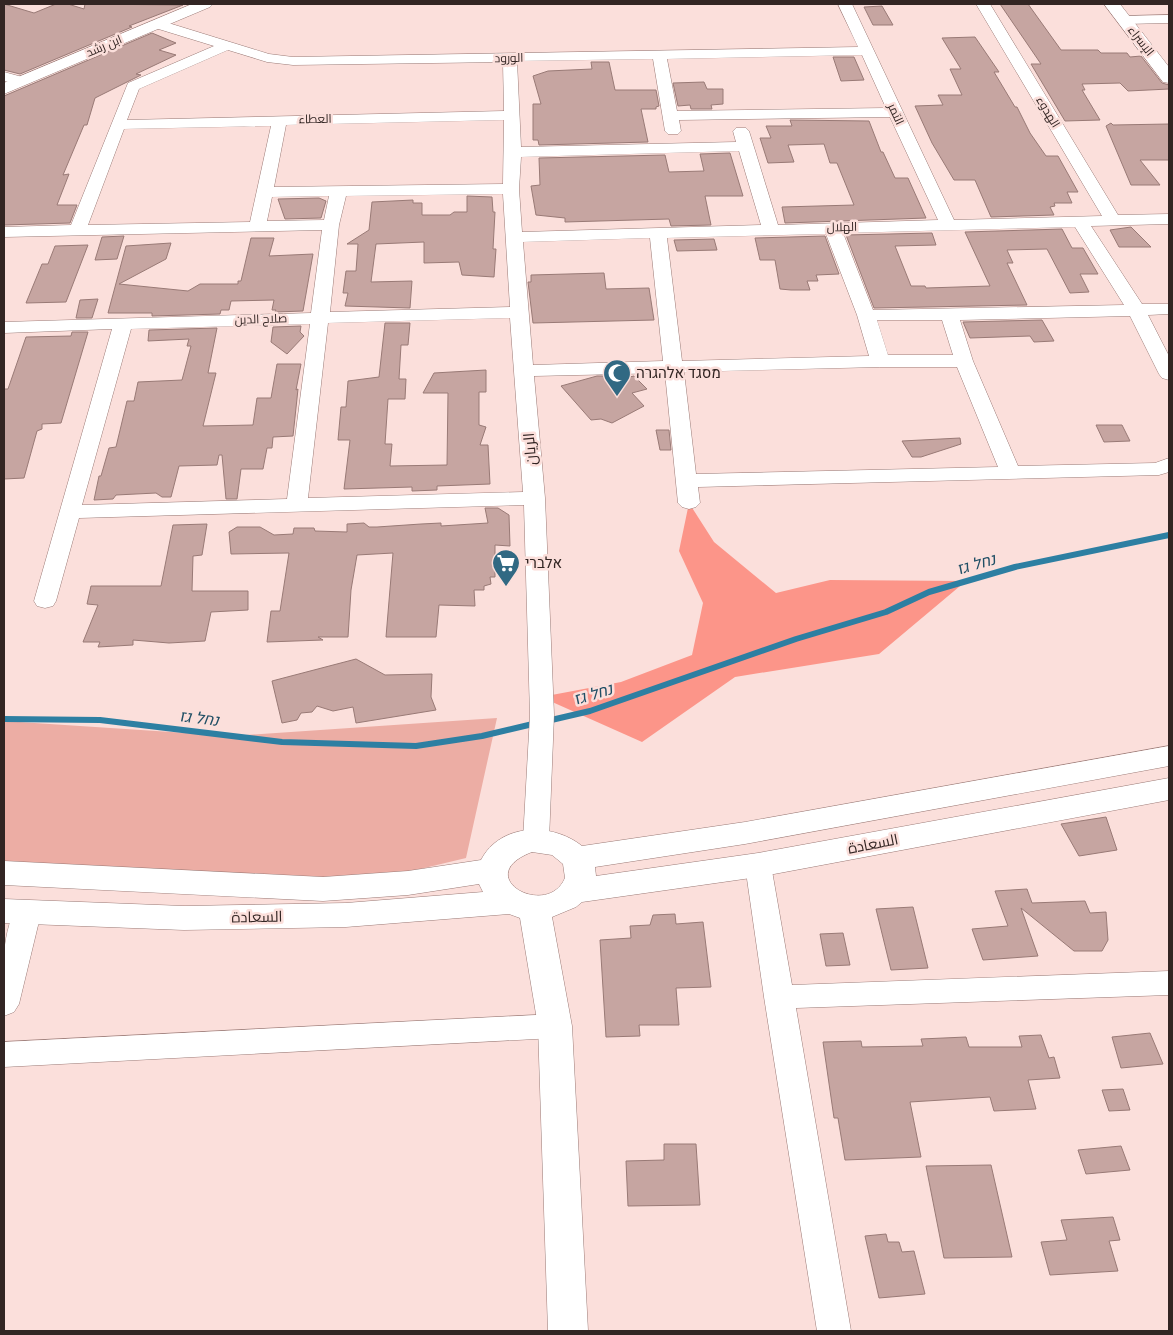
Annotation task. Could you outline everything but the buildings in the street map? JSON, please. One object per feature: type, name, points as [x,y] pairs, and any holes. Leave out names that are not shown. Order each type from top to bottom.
[{"type":"street","name":"ابن رشد","points":[[4,89],[205,4]]},
{"type":"street","name":"التمر","points":[[845,4],[948,224]]},
{"type":"street","name":"الهدوء","points":[[983,4],[1113,221]]},
{"type":"street","name":"الإسراء","points":[[1112,4],[1169,78]]},
{"type":"street","points":[[1124,20],[1169,20]]},
{"type":"street","name":"الورود","points":[[157,24],[279,61],[866,51]]},
{"type":"street","points":[[77,231],[133,86],[228,45]]},
{"type":"street","points":[[659,55],[675,148]]},
{"type":"street","name":"الريان","points":[[510,58],[513,152],[512,189],[516,236],[518,312],[534,498],[542,715],[536,840]]},
{"type":"street","points":[[4,76],[21,82]]},
{"type":"street","points":[[670,116],[894,112]]},
{"type":"street","name":"العطاء","points":[[118,125],[512,115]]},
{"type":"street","points":[[737,115],[745,146],[772,228]]},
{"type":"street","points":[[257,227],[280,120]]},
{"type":"street","points":[[513,152],[745,146]]},
{"type":"street","points":[[265,192],[512,189]]},
{"type":"street","points":[[297,505],[331,225],[339,190]]},
{"type":"street","name":"الهلال","points":[[516,236],[1169,219]]},
{"type":"street","points":[[1080,222],[1137,311],[1169,374]]},
{"type":"street","points":[[4,232],[331,225]]},
{"type":"street","points":[[832,227],[866,315],[880,361]]},
{"type":"street","points":[[658,232],[689,503]]},
{"type":"street","points":[[866,315],[949,315],[1169,309]]},
{"type":"street","name":"صلاح الدين","points":[[4,327],[518,312]]},
{"type":"street","points":[[949,315],[964,361],[1010,472]]},
{"type":"street","points":[[45,601],[123,323]]},
{"type":"street","points":[[524,371],[880,361],[964,361]]},
{"type":"street","points":[[686,480],[1159,469],[1169,464]]},
{"type":"street","points":[[70,512],[534,498]]},
{"type":"street","points":[[577,858],[745,833],[1169,756]]},
{"type":"street","name":"السعادة","points":[[575,891],[758,865],[1169,789]]},
{"type":"street","points":[[536,840],[556,843],[568,849],[577,858],[581,868],[580,880],[575,891],[564,900],[523,906],[500,894],[493,884],[492,870],[498,856],[508,847],[516,844],[536,840]]},
{"type":"street","points":[[758,865],[778,997],[834,1331]]},
{"type":"street","name":"السعادة","points":[[4,873],[324,889],[408,883],[492,870]]},
{"type":"street","points":[[523,906],[555,1026],[568,1331]]},
{"type":"street","name":"السعادة","points":[[15,912],[184,918],[337,915],[523,906]]},
{"type":"street","points":[[4,1004],[15,912]]},
{"type":"street","points":[[778,997],[1169,983]]},
{"type":"street","points":[[4,1055],[555,1026]]},
{"type":"shaded area","points":[[689,503],[714,542],[776,593],[830,580],[966,581],[879,654],[735,677],[642,742],[541,697],[621,682],[692,655],[703,603],[679,551]]},
{"type":"shaded area","points":[[497,718],[466,858],[341,888],[4,861],[4,721],[232,736]]},
{"type":"waterway","name":"נחל גז","points":[[547,721],[590,711],[796,639],[886,612],[929,592],[1015,567],[1169,535]]},
{"type":"waterway","name":"נחל גז","points":[[4,719],[100,720],[282,742],[416,746],[482,736],[537,723]]},
{"type":"place","name":"מסגד אלהגרה","points":[[617,397]]},
{"type":"place","name":"אלברי","points":[[506,587]]}]
